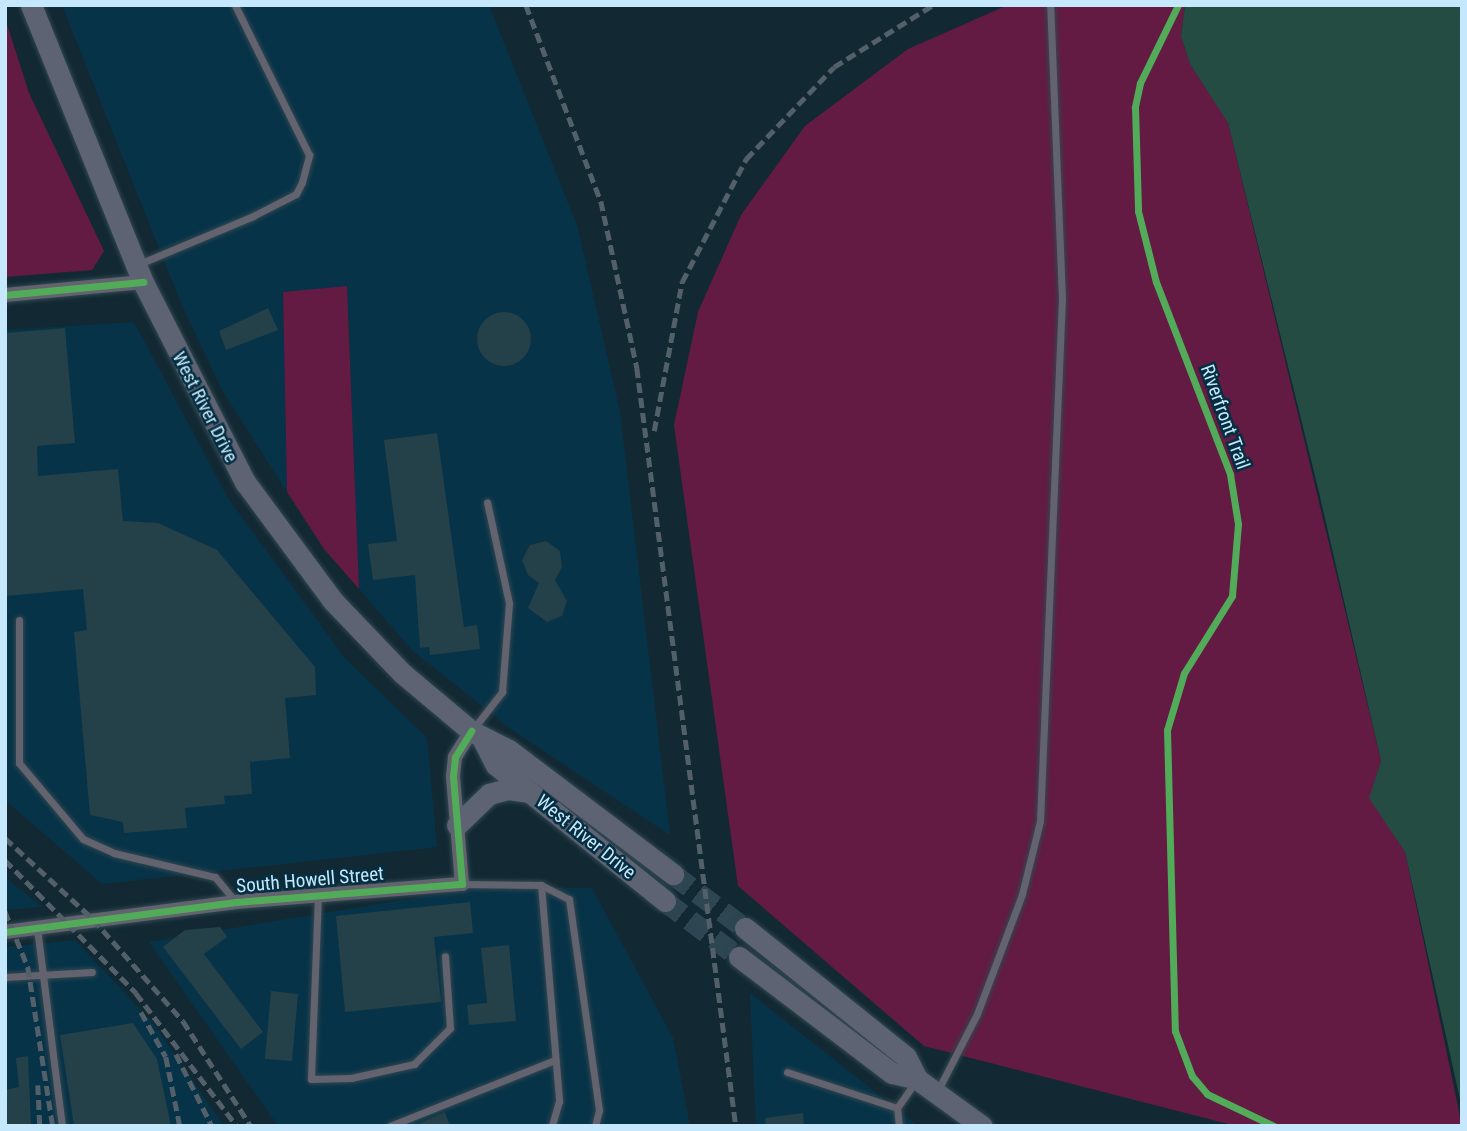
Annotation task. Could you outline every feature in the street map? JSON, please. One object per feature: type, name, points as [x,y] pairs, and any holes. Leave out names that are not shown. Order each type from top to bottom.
[{"type":"main road","name":"West River Drive","points":[[31,5],[139,274],[244,482],[363,634],[477,736],[496,765],[665,901]]},
{"type":"main road","name":"West River Drive","points":[[477,736],[509,750],[673,874]]},
{"type":"main road","points":[[457,825],[489,794],[508,789],[530,792]]},
{"type":"main road","points":[[746,928],[906,1057],[917,1079]]},
{"type":"main road","points":[[738,957],[892,1073],[917,1079],[982,1126]]},
{"type":"street","points":[[5,295],[139,274]]},
{"type":"street","points":[[461,884],[454,757],[477,736]]},
{"type":"street","name":"South Howell Street","points":[[5,932],[236,902],[461,884]]},
{"type":"lane","points":[[139,274],[296,194],[302,182],[309,155],[235,5]]},
{"type":"lane","points":[[936,1093],[986,990],[1022,894],[1040,821],[1062,299],[1050,5]]},
{"type":"lane","points":[[477,736],[502,692],[509,603],[487,502]]},
{"type":"lane","points":[[19,620],[19,763],[83,839],[114,853],[215,877],[236,902]]},
{"type":"lane","points":[[461,884],[541,886],[569,899],[598,1097],[595,1126]]},
{"type":"lane","points":[[541,886],[559,1101],[552,1126]]},
{"type":"lane","points":[[318,895],[312,1079],[351,1078],[414,1064],[450,1028],[445,956]]},
{"type":"lane","points":[[37,928],[62,1126]]},
{"type":"lane","points":[[5,977],[92,972]]},
{"type":"lane","points":[[390,1126],[555,1060]]},
{"type":"lane","points":[[787,1072],[897,1108]]},
{"type":"lane","points":[[899,1126],[897,1108],[917,1079]]},
{"type":"shaded area","points":[[62,5],[489,5],[577,225],[620,412],[670,835],[512,730],[412,650],[359,589],[347,286],[283,293],[287,492],[222,390],[181,303]]},
{"type":"shaded area","points":[[1008,5],[1185,5],[1181,36],[1190,64],[1228,122],[1381,761],[1370,798],[1405,852],[1462,1126],[1236,1126],[924,1046],[738,886],[674,425],[698,312],[741,215],[805,126],[908,49]]},
{"type":"shaded area","points":[[1185,5],[1462,5],[1462,1108],[1405,852],[1369,798],[1381,761],[1318,488],[1228,123],[1190,64],[1181,36]]},
{"type":"shaded area","points":[[5,18],[29,93],[104,251],[92,270],[5,277]]},
{"type":"shaded area","points":[[347,286],[359,589],[324,549],[287,492],[283,292]]},
{"type":"shaded area","points":[[134,322],[228,498],[344,657],[427,738],[437,847],[102,884],[5,800],[5,330]]},
{"type":"shaded area","points":[[5,877],[42,907],[5,910]]},
{"type":"shaded area","points":[[481,887],[592,888],[673,1038],[690,1126],[278,1126],[149,942]]},
{"type":"shaded area","points":[[75,940],[153,1023],[224,1126],[5,1126],[5,947]]},
{"type":"shaded area","points":[[750,993],[918,1126],[756,1126]]},
{"type":"building","points":[[268,308],[278,330],[226,350],[219,331]]},
{"type":"building","points":[[504,312],[523,320],[531,339],[523,358],[504,366],[485,358],[477,339],[485,320]]},
{"type":"building","points":[[65,328],[75,443],[37,446],[38,476],[118,469],[123,521],[158,523],[217,550],[315,667],[316,695],[285,698],[290,758],[250,762],[252,794],[224,796],[225,804],[185,808],[187,828],[124,833],[123,822],[90,815],[74,632],[87,630],[83,589],[5,596],[5,333]]},
{"type":"building","points":[[437,433],[464,627],[477,625],[480,649],[430,655],[429,647],[420,648],[415,575],[373,580],[368,544],[397,541],[384,440]]},
{"type":"building","points":[[546,541],[560,551],[562,567],[555,580],[567,601],[562,616],[547,622],[528,608],[539,583],[528,575],[522,560],[530,545]]},
{"type":"building","points":[[470,902],[473,933],[434,937],[441,1002],[345,1012],[336,916]]},
{"type":"building","points":[[220,927],[227,937],[204,954],[263,1032],[241,1049],[163,947],[185,930]]},
{"type":"building","points":[[509,945],[516,1021],[469,1025],[467,1005],[487,1003],[481,948]]},
{"type":"building","points":[[271,991],[298,994],[292,1061],[265,1059]]},
{"type":"building","points":[[133,1023],[157,1059],[171,1126],[74,1126],[60,1035]]},
{"type":"building","points":[[28,1056],[31,1126],[5,1126],[5,1090],[19,1087],[16,1058]]},
{"type":"building","points":[[445,1112],[450,1126],[413,1126]]},
{"type":"building","points":[[803,1113],[804,1126],[766,1126],[765,1118]]},
{"type":"tunnel","points":[[673,874],[745,928]]},
{"type":"tunnel","points":[[665,901],[739,957]]},
{"type":"railway","points":[[526,5],[601,201],[637,368],[736,1126]]},
{"type":"railway","points":[[654,431],[682,282],[746,159],[834,67],[933,5]]},
{"type":"railway","points":[[5,838],[93,919],[183,1021],[251,1126]]},
{"type":"railway","points":[[5,860],[136,993],[237,1126]]},
{"type":"railway","points":[[5,911],[28,967],[53,1126]]},
{"type":"railway","points":[[141,1012],[166,1057],[180,1126]]},
{"type":"railway","points":[[176,1054],[212,1126]]},
{"type":"railway","points":[[38,1085],[40,1126]]},
{"type":"cycle path","name":"Riverfront Trail","points":[[1178,5],[1140,83],[1135,107],[1138,211],[1156,282],[1230,474],[1238,524],[1232,596],[1184,673],[1167,730],[1175,1031],[1192,1076],[1207,1094],[1274,1126]]},
{"type":"cycle path","points":[[5,295],[143,282]]},
{"type":"cycle path","points":[[5,932],[236,902],[462,884],[453,776],[455,757],[471,731]]}]
